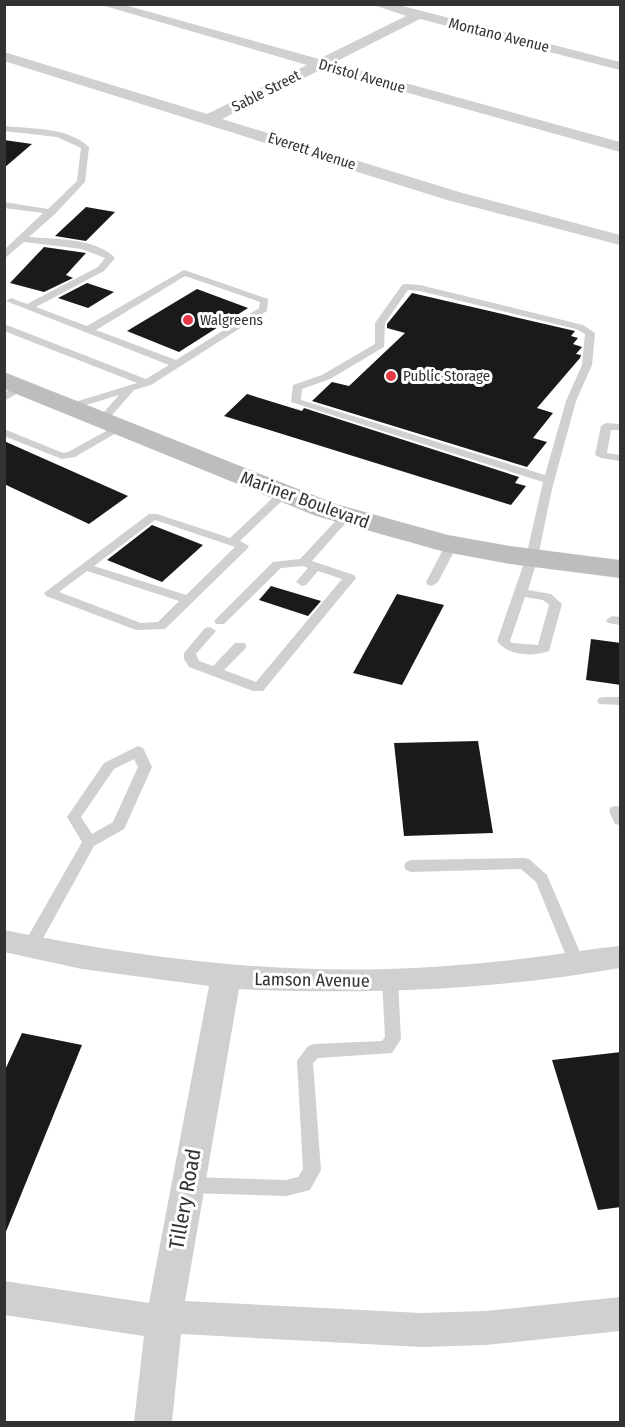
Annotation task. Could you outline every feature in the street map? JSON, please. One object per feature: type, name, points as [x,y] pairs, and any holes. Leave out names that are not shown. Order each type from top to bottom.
[{"type":"main road","name":"Mariner Boulevard","points":[[10,388],[69,407],[283,494],[346,516],[452,544],[531,558],[621,569]]},
{"type":"street","name":"Dristol Avenue","points":[[104,4],[621,147]]},
{"type":"street","name":"Montano Avenue","points":[[377,4],[621,66]]},
{"type":"street","name":"Sable Street","points":[[210,119],[418,15]]},
{"type":"street","name":"Everett Avenue","points":[[4,56],[453,196],[621,240]]},
{"type":"street","name":"Lamson Avenue","points":[[17,944],[144,968],[226,977],[295,981],[456,978],[621,957]]},
{"type":"street","name":"Tillery Road","points":[[153,1422],[164,1322],[226,977]]},
{"type":"street","points":[[4,1298],[164,1322],[175,1317],[421,1330],[486,1328],[621,1314]]},
{"type":"lane","points":[[4,128],[67,138],[78,141],[85,147],[81,182],[4,256]]},
{"type":"lane","points":[[4,205],[52,212]]},
{"type":"lane","points":[[23,239],[89,248],[103,252],[110,258],[101,269],[28,307]]},
{"type":"lane","points":[[69,407],[147,383],[264,309],[265,301],[183,273],[88,330]]},
{"type":"lane","points":[[520,592],[547,597],[556,604],[544,648],[535,651],[508,647],[503,641],[531,558],[549,480],[571,401],[587,365],[590,333],[579,327],[420,288],[405,287],[380,322],[380,345],[326,377],[297,387],[296,402],[549,480]]},
{"type":"lane","points":[[7,302],[28,307],[177,364]]},
{"type":"lane","points":[[4,327],[147,383]]},
{"type":"lane","points":[[4,432],[62,456],[71,455],[110,424],[129,390]]},
{"type":"lane","points":[[621,427],[606,426],[601,455],[621,458]]},
{"type":"lane","points":[[232,542],[283,494]]},
{"type":"lane","points":[[153,516],[232,542],[243,546],[160,626],[140,627],[50,593],[153,516]]},
{"type":"lane","points":[[302,582],[310,564],[346,516]]},
{"type":"lane","points":[[432,582],[452,544]]},
{"type":"lane","points":[[310,564],[350,578],[258,688],[194,664],[190,659],[190,653],[195,645],[277,565],[310,564]]},
{"type":"lane","points":[[85,567],[188,600]]},
{"type":"lane","points":[[215,672],[240,646]]},
{"type":"lane","points":[[604,701],[621,702]]},
{"type":"lane","points":[[17,944],[89,842],[119,825],[145,767],[138,751],[109,766],[74,817],[89,842]]},
{"type":"lane","points":[[411,866],[524,862],[542,879],[578,964]]},
{"type":"lane","points":[[188,1185],[286,1188],[304,1184],[312,1170],[305,1061],[314,1051],[386,1048],[393,1040],[390,981]]},
{"type":"building","points":[[4,140],[32,144],[4,168]]},
{"type":"building","points":[[86,207],[115,212],[86,241],[55,236]]},
{"type":"building","points":[[44,247],[86,253],[66,275],[73,278],[44,292],[10,283]]},
{"type":"building","points":[[87,283],[114,292],[88,308],[58,298]]},
{"type":"building","name":"Walgreens","points":[[197,289],[248,308],[179,352],[127,331]]},
{"type":"building","points":[[412,293],[575,331],[571,336],[578,338],[573,344],[582,347],[576,354],[581,355],[580,358],[537,408],[553,413],[533,438],[547,442],[527,467],[312,401],[332,382],[349,386],[405,333],[387,328],[387,324]]},
{"type":"building","points":[[247,394],[302,411],[304,408],[519,477],[515,483],[526,486],[511,505],[224,416]]},
{"type":"building","points":[[4,441],[128,496],[89,524],[4,484]]},
{"type":"building","points":[[152,525],[203,545],[162,582],[107,560]]},
{"type":"building","points":[[271,586],[321,601],[308,616],[259,600]]},
{"type":"building","points":[[397,594],[444,605],[402,685],[353,673]]},
{"type":"building","points":[[591,639],[621,643],[621,685],[586,680]]},
{"type":"building","points":[[478,741],[493,833],[404,836],[394,743]]},
{"type":"building","points":[[22,1033],[82,1045],[5,1234],[4,1072]]},
{"type":"building","points":[[621,1052],[621,1207],[598,1210],[552,1060]]},
{"type":"place","name":"Walgreens","points":[[188,320]]},
{"type":"place","name":"Public Storage","points":[[391,376]]}]
